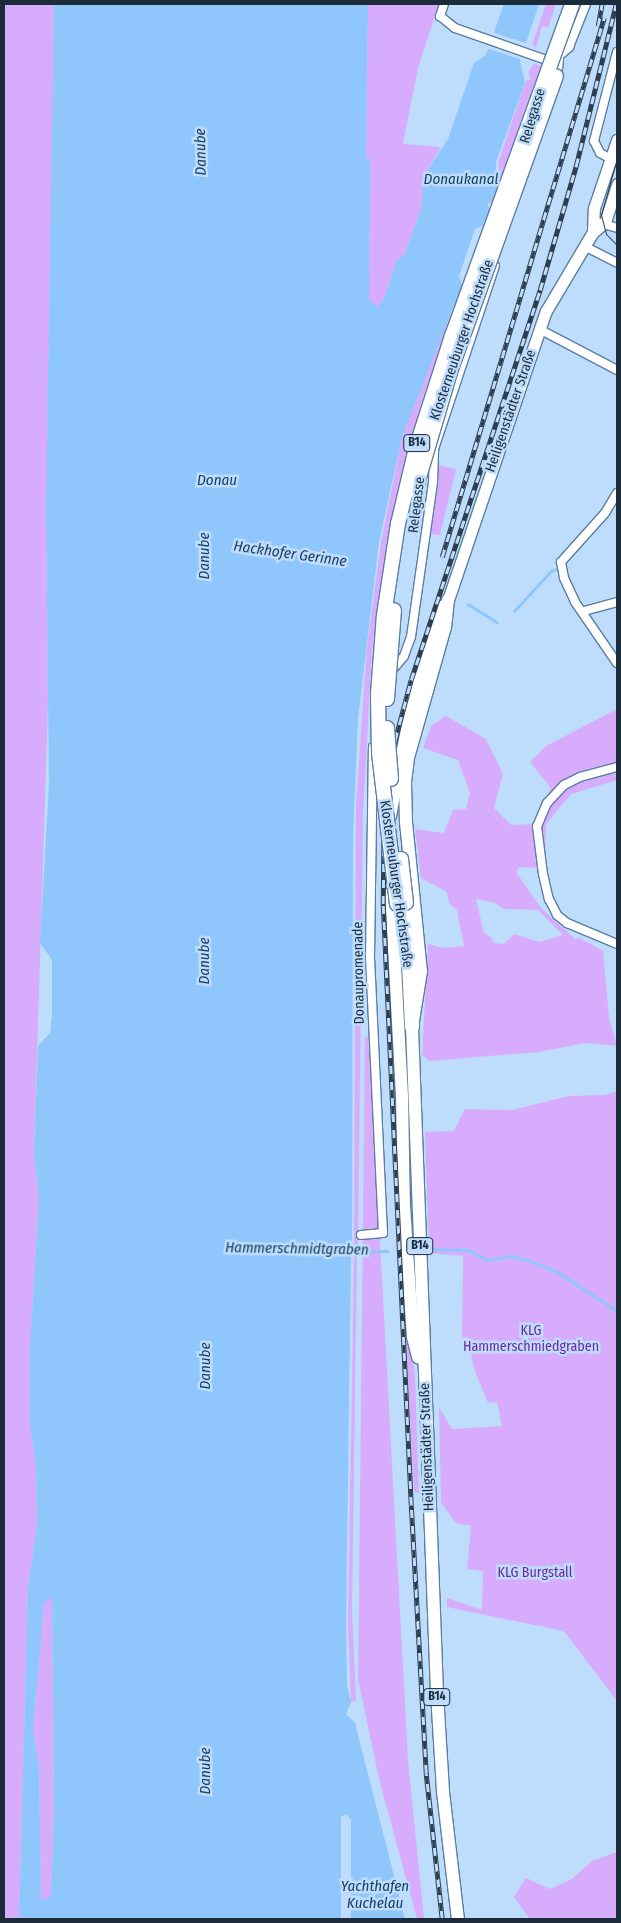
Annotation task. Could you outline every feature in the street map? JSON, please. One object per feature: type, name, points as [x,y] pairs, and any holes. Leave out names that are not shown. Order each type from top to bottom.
[{"type":"highway","name":"Klosterneuburger Hochstraße","points":[[410,974],[396,904],[379,753],[378,661],[390,570],[412,463],[432,394],[572,4]]},
{"type":"highway","name":"Klosterneuburger Hochstraße","points":[[410,974],[409,933],[391,784],[386,717],[391,632],[404,544],[426,450],[451,369],[581,4]]},
{"type":"highway","name":"Heiligenstädter Straße","points":[[410,974],[412,1027]]},
{"type":"main road","name":"Heiligenstädter Straße","points":[[597,226],[617,140]]},
{"type":"main road","name":"Heiligenstädter Straße","points":[[448,600],[540,329],[562,281],[597,226],[617,184]]},
{"type":"main road","points":[[412,1027],[421,971],[406,822],[405,782],[408,758],[445,627],[448,600]]},
{"type":"main road","points":[[425,1384],[413,1337],[404,1206],[400,1041],[387,840],[392,792],[414,694],[436,623],[448,600]]},
{"type":"main road","name":"Heiligenstädter Straße","points":[[412,1027],[437,1693],[443,1792],[458,1919]]},
{"type":"street","points":[[444,4],[440,16],[445,23],[552,62],[559,59],[573,39],[586,4]]},
{"type":"street","points":[[613,160],[595,146],[594,136],[617,52]]},
{"type":"street","name":"Relegasse","points":[[375,691],[404,656],[411,637],[433,482],[434,449],[550,108],[559,59]]},
{"type":"street","points":[[597,226],[617,228]]},
{"type":"street","points":[[584,246],[617,263]]},
{"type":"street","points":[[540,329],[617,370]]},
{"type":"street","points":[[617,493],[605,513],[561,562],[564,578],[617,664]]},
{"type":"street","points":[[584,612],[617,602]]},
{"type":"street","name":"Donaupromenade","points":[[361,1235],[383,1233],[370,958],[375,691]]},
{"type":"street","points":[[617,767],[580,777],[564,785],[547,803],[537,826],[543,874],[550,903],[558,915],[567,923],[617,944]]},
{"type":"green space","points":[[4,4],[54,4],[46,506],[48,704],[34,1153],[39,1196],[30,1347],[30,1424],[36,1466],[37,1524],[28,1587],[19,1919],[4,1919]]},
{"type":"green space","points":[[368,4],[439,4],[418,68],[403,144],[441,147],[424,175],[421,209],[405,254],[396,261],[384,299],[378,307],[369,300],[370,160],[366,157]]},
{"type":"green space","points":[[546,4],[556,4],[548,28],[542,26],[536,47],[532,45]]},
{"type":"green space","points":[[534,64],[541,66],[501,178],[498,163],[526,81],[531,79],[528,72]]},
{"type":"green space","points":[[446,323],[449,324],[422,400],[394,507],[372,650],[363,814],[358,1248],[354,1245],[356,807],[367,647],[381,543],[402,437]]},
{"type":"green space","points":[[437,465],[456,469],[440,535],[431,534]]},
{"type":"green space","points":[[617,709],[617,780],[571,794],[546,824],[545,858],[537,852],[537,868],[519,867],[516,872],[541,908],[575,939],[580,938],[603,951],[609,1017],[617,1046],[586,1043],[538,1052],[429,1061],[422,1055],[428,944],[443,948],[464,946],[457,910],[449,903],[447,892],[421,878],[415,829],[444,833],[453,810],[466,809],[470,793],[458,760],[423,748],[431,726],[446,716],[486,739],[503,774],[494,808],[511,825],[533,824],[551,788],[530,762],[546,746]],"holes":[[[476,899],[495,903],[504,909],[538,910],[563,935],[539,942],[514,934],[504,944],[494,943],[490,936],[484,933]]]},
{"type":"green space","points":[[365,1036],[369,1038],[408,1760],[424,1919],[417,1919],[379,1779],[358,1679]]},
{"type":"green space","points":[[617,1091],[617,1701],[564,1631],[447,1607],[447,1598],[482,1610],[483,1571],[467,1569],[471,1526],[456,1523],[441,1503],[439,1407],[452,1429],[502,1426],[497,1402],[488,1403],[473,1366],[469,1338],[462,1337],[463,1256],[429,1253],[425,1132],[454,1131],[465,1109],[512,1110],[569,1096],[605,1095]]},
{"type":"green space","points":[[354,1255],[357,1255],[352,1610],[356,1700],[351,1702],[348,1624]]},
{"type":"green space","points":[[405,1323],[408,1323],[415,1375],[419,1494],[414,1491]]},
{"type":"green space","points":[[52,1596],[54,1811],[51,1896],[41,1901],[39,1764],[33,1732],[44,1602]]},
{"type":"green space","points":[[617,1852],[617,1919],[530,1919],[514,1897],[526,1878],[550,1889],[572,1879],[592,1861]]},
{"type":"water","name":"Donau","points":[[54,4],[368,4],[366,157],[370,160],[369,300],[378,307],[384,299],[396,261],[405,254],[421,209],[424,175],[448,139],[474,63],[486,55],[504,4],[539,4],[520,61],[525,83],[496,162],[496,175],[500,180],[493,201],[487,204],[490,209],[483,226],[475,229],[459,276],[462,285],[402,437],[379,542],[358,718],[353,834],[352,1247],[358,1248],[357,1255],[351,1255],[346,1623],[347,1685],[351,1702],[346,1714],[355,1723],[405,1919],[351,1919],[351,1820],[346,1814],[341,1817],[341,1919],[19,1919],[28,1587],[37,1524],[36,1466],[30,1424],[30,1347],[39,1196],[34,1153],[38,1046],[50,1033],[52,1015],[52,960],[40,943],[49,784],[46,506]],"holes":[[[52,1597],[54,1811],[51,1896],[41,1901],[39,1764],[33,1732],[44,1603]]]},
{"type":"pier","points":[[491,32],[529,44],[523,60],[486,48]]},
{"type":"waterway","name":"Hackhofer Gerinne","points":[[514,611],[551,571],[559,568]]},
{"type":"waterway","name":"Hackhofer Gerinne","points":[[468,604],[497,622]]},
{"type":"waterway","name":"Hammerschmidtgraben","points":[[429,1249],[469,1250],[488,1260],[511,1256],[528,1260],[558,1272],[617,1311]]},
{"type":"waterway","name":"Hammerschmidtgraben","points":[[356,1252],[387,1251]]},
{"type":"tram line","points":[[617,158],[601,215],[606,234],[617,245]]},
{"type":"railway","points":[[598,26],[602,4]]},
{"type":"railway","points":[[442,1919],[426,1773],[411,1505],[383,904],[384,805],[395,740],[411,680],[540,290],[576,166],[616,4]]},
{"type":"railway","points":[[442,557],[604,18]]},
{"type":"water label","name":"Danube","points":[[201,152]]},
{"type":"water label","name":"Donaukanal","points":[[461,180]]},
{"type":"water label","name":"Danube","points":[[205,556]]},
{"type":"water label","name":"Danube","points":[[205,961]]},
{"type":"water label","name":"Danube","points":[[206,1366]]},
{"type":"water label","name":"Danube","points":[[206,1771]]},
{"type":"water label","name":"Yachthafen Kuchelau","points":[[375,1894]]},
{"type":"park label","name":"KLG Hammerschmiedgraben","points":[[531,1339]]},
{"type":"park label","name":"KLG Burgstall","points":[[535,1573]]}]
